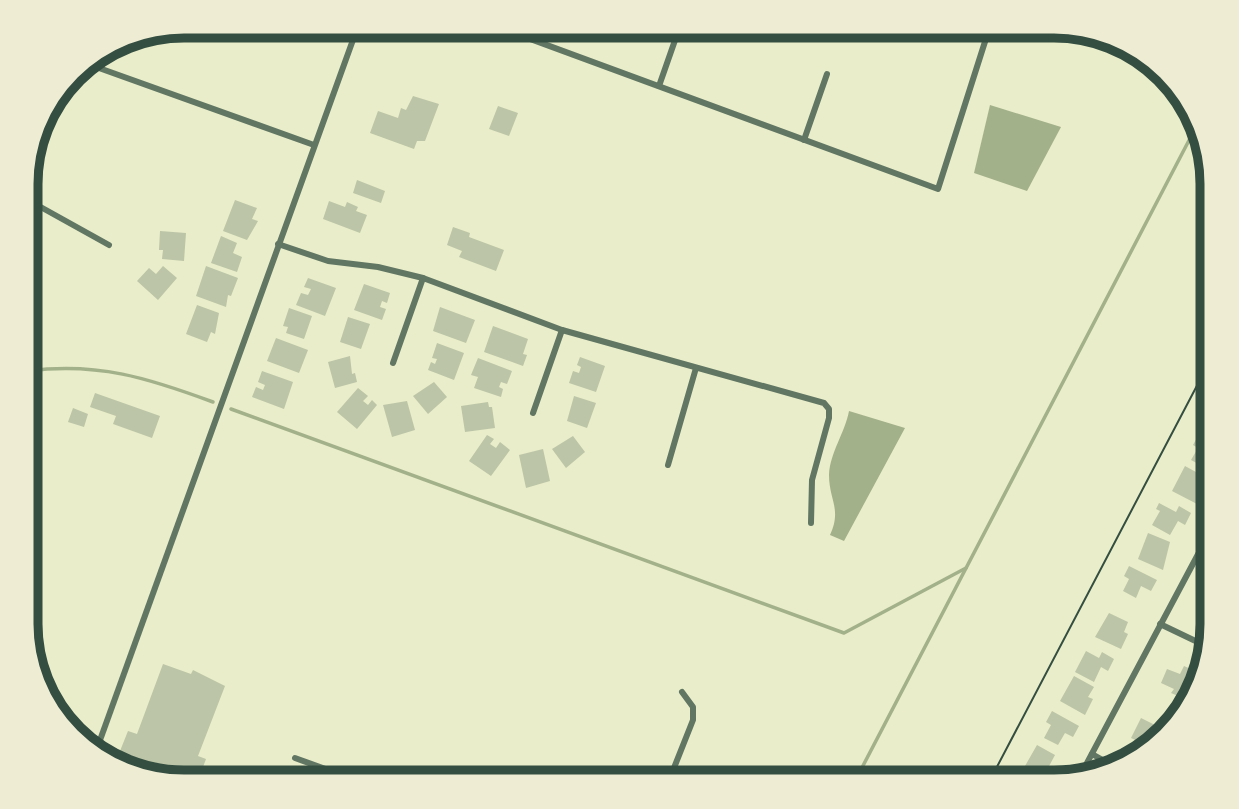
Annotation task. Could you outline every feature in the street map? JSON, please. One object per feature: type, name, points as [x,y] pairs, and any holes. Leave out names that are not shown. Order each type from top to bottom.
[{"type":"street","points":[[659,86],[676,38]]},
{"type":"street","points":[[539,39],[938,189],[986,38]]},
{"type":"street","points":[[99,742],[353,39]]},
{"type":"street","points":[[98,68],[314,145]]},
{"type":"street","points":[[804,140],[827,74]]},
{"type":"street","points":[[38,206],[109,246]]},
{"type":"street","points":[[278,244],[328,261],[378,267],[424,278],[562,330],[824,403],[829,409],[830,418],[812,480],[811,523]]},
{"type":"street","points":[[393,363],[424,278]]},
{"type":"street","points":[[533,413],[562,330]]},
{"type":"street","points":[[668,465],[696,368]]},
{"type":"street","points":[[1085,768],[1200,550]]},
{"type":"street","points":[[1160,624],[1199,643]]},
{"type":"street","points":[[673,770],[693,720],[692,707],[682,692]]},
{"type":"street","points":[[1092,754],[1105,761]]},
{"type":"street","points":[[295,758],[328,770]]},
{"type":"path","points":[[995,770],[1200,380]]},
{"type":"shaded area","points":[[990,105],[1061,127],[1027,191],[974,173]]},
{"type":"shaded area","points":[[849,411],[905,428],[844,541],[830,535],[835,511],[829,475],[832,458]]},
{"type":"building","points":[[413,96],[439,104],[425,141],[417,141],[414,149],[370,133],[378,111],[398,118],[401,108],[406,110]]},
{"type":"building","points":[[498,106],[518,113],[509,136],[489,129]]},
{"type":"building","points":[[357,180],[385,191],[381,203],[353,193]]},
{"type":"building","points":[[235,200],[257,208],[252,219],[258,221],[247,240],[223,231]]},
{"type":"building","points":[[329,201],[345,207],[347,202],[358,207],[356,211],[367,215],[360,233],[323,219]]},
{"type":"building","points":[[453,227],[470,233],[469,237],[504,250],[496,271],[459,257],[462,251],[447,245]]},
{"type":"building","points":[[160,231],[186,233],[184,261],[162,259],[163,250],[159,250]]},
{"type":"building","points":[[221,236],[237,243],[233,253],[242,257],[237,272],[211,263]]},
{"type":"building","points":[[163,266],[177,278],[158,300],[137,281],[149,268],[156,274]]},
{"type":"building","points":[[206,266],[238,278],[231,296],[228,295],[226,307],[196,296]]},
{"type":"building","points":[[308,278],[336,288],[325,316],[296,305],[301,293],[308,295],[311,289],[304,287]]},
{"type":"building","points":[[364,284],[390,293],[387,303],[382,301],[380,307],[386,309],[382,320],[354,310]]},
{"type":"building","points":[[197,305],[219,313],[215,334],[211,332],[207,342],[186,334]]},
{"type":"building","points":[[440,307],[475,320],[466,343],[433,331]]},
{"type":"building","points":[[289,308],[312,316],[304,339],[286,333],[288,327],[283,326]]},
{"type":"building","points":[[348,317],[370,324],[361,349],[340,342]]},
{"type":"building","points":[[493,326],[528,339],[523,354],[527,355],[523,366],[484,352]]},
{"type":"building","points":[[276,338],[308,350],[299,373],[267,361]]},
{"type":"building","points":[[437,343],[464,353],[454,380],[428,370],[431,362],[435,364],[437,359],[432,358]]},
{"type":"building","points":[[350,356],[352,374],[355,373],[357,382],[335,388],[328,362]]},
{"type":"building","points":[[580,357],[605,366],[596,392],[569,383],[573,371],[579,373],[581,367],[577,365]]},
{"type":"building","points":[[478,358],[512,371],[507,384],[501,382],[501,397],[474,388],[478,377],[471,375]]},
{"type":"building","points":[[262,371],[293,382],[284,409],[252,397],[256,387],[263,390],[265,385],[258,382]]},
{"type":"building","points":[[434,382],[447,397],[428,414],[413,396]]},
{"type":"building","points":[[358,388],[368,396],[363,401],[368,405],[372,400],[377,405],[357,429],[337,412]]},
{"type":"building","points":[[95,393],[160,416],[152,438],[113,424],[116,416],[90,407]]},
{"type":"building","points":[[574,396],[596,403],[587,428],[567,421]]},
{"type":"building","points":[[407,401],[415,430],[392,437],[383,405]]},
{"type":"building","points":[[488,402],[489,407],[492,407],[495,428],[465,432],[461,406]]},
{"type":"building","points":[[73,408],[88,414],[84,427],[68,422]]},
{"type":"building","points":[[487,435],[494,439],[490,444],[496,448],[500,442],[510,450],[491,476],[469,461]]},
{"type":"building","points":[[1200,435],[1200,465],[1191,460],[1198,448],[1193,445]]},
{"type":"building","points":[[573,436],[585,452],[566,468],[552,449]]},
{"type":"building","points":[[543,449],[550,481],[526,488],[519,455]]},
{"type":"building","points":[[1185,466],[1200,474],[1200,498],[1197,504],[1172,491]]},
{"type":"building","points":[[1159,503],[1176,512],[1179,506],[1191,513],[1185,525],[1178,521],[1170,535],[1152,525],[1160,511],[1156,509]]},
{"type":"building","points":[[1148,533],[1170,542],[1163,570],[1138,559]]},
{"type":"building","points":[[1129,566],[1157,580],[1151,591],[1141,586],[1136,598],[1123,591],[1129,579],[1124,576]]},
{"type":"building","points":[[1109,613],[1128,622],[1124,632],[1128,634],[1121,649],[1095,637]]},
{"type":"building","points":[[1086,651],[1099,658],[1102,652],[1114,659],[1108,671],[1101,667],[1094,682],[1075,672]]},
{"type":"building","points":[[163,664],[191,674],[193,670],[225,686],[198,756],[206,759],[202,770],[147,766],[119,754],[128,731],[137,734]]},
{"type":"building","points":[[1184,666],[1193,670],[1181,697],[1171,693],[1174,689],[1161,683],[1167,669],[1180,674]]},
{"type":"building","points":[[1074,676],[1094,687],[1088,697],[1093,699],[1085,715],[1060,701]]},
{"type":"building","points":[[1052,711],[1079,726],[1073,737],[1065,733],[1058,745],[1044,738],[1051,725],[1046,722]]},
{"type":"building","points":[[1141,718],[1159,727],[1140,742],[1131,738]]},
{"type":"building","points":[[1037,745],[1055,755],[1048,768],[1052,770],[1032,770],[1025,766]]},
{"type":"waterway","points":[[861,770],[1192,135]]},
{"type":"waterway","points":[[38,370],[77,369],[122,374],[213,402]]},
{"type":"waterway","points":[[231,409],[844,633],[966,568]]}]
